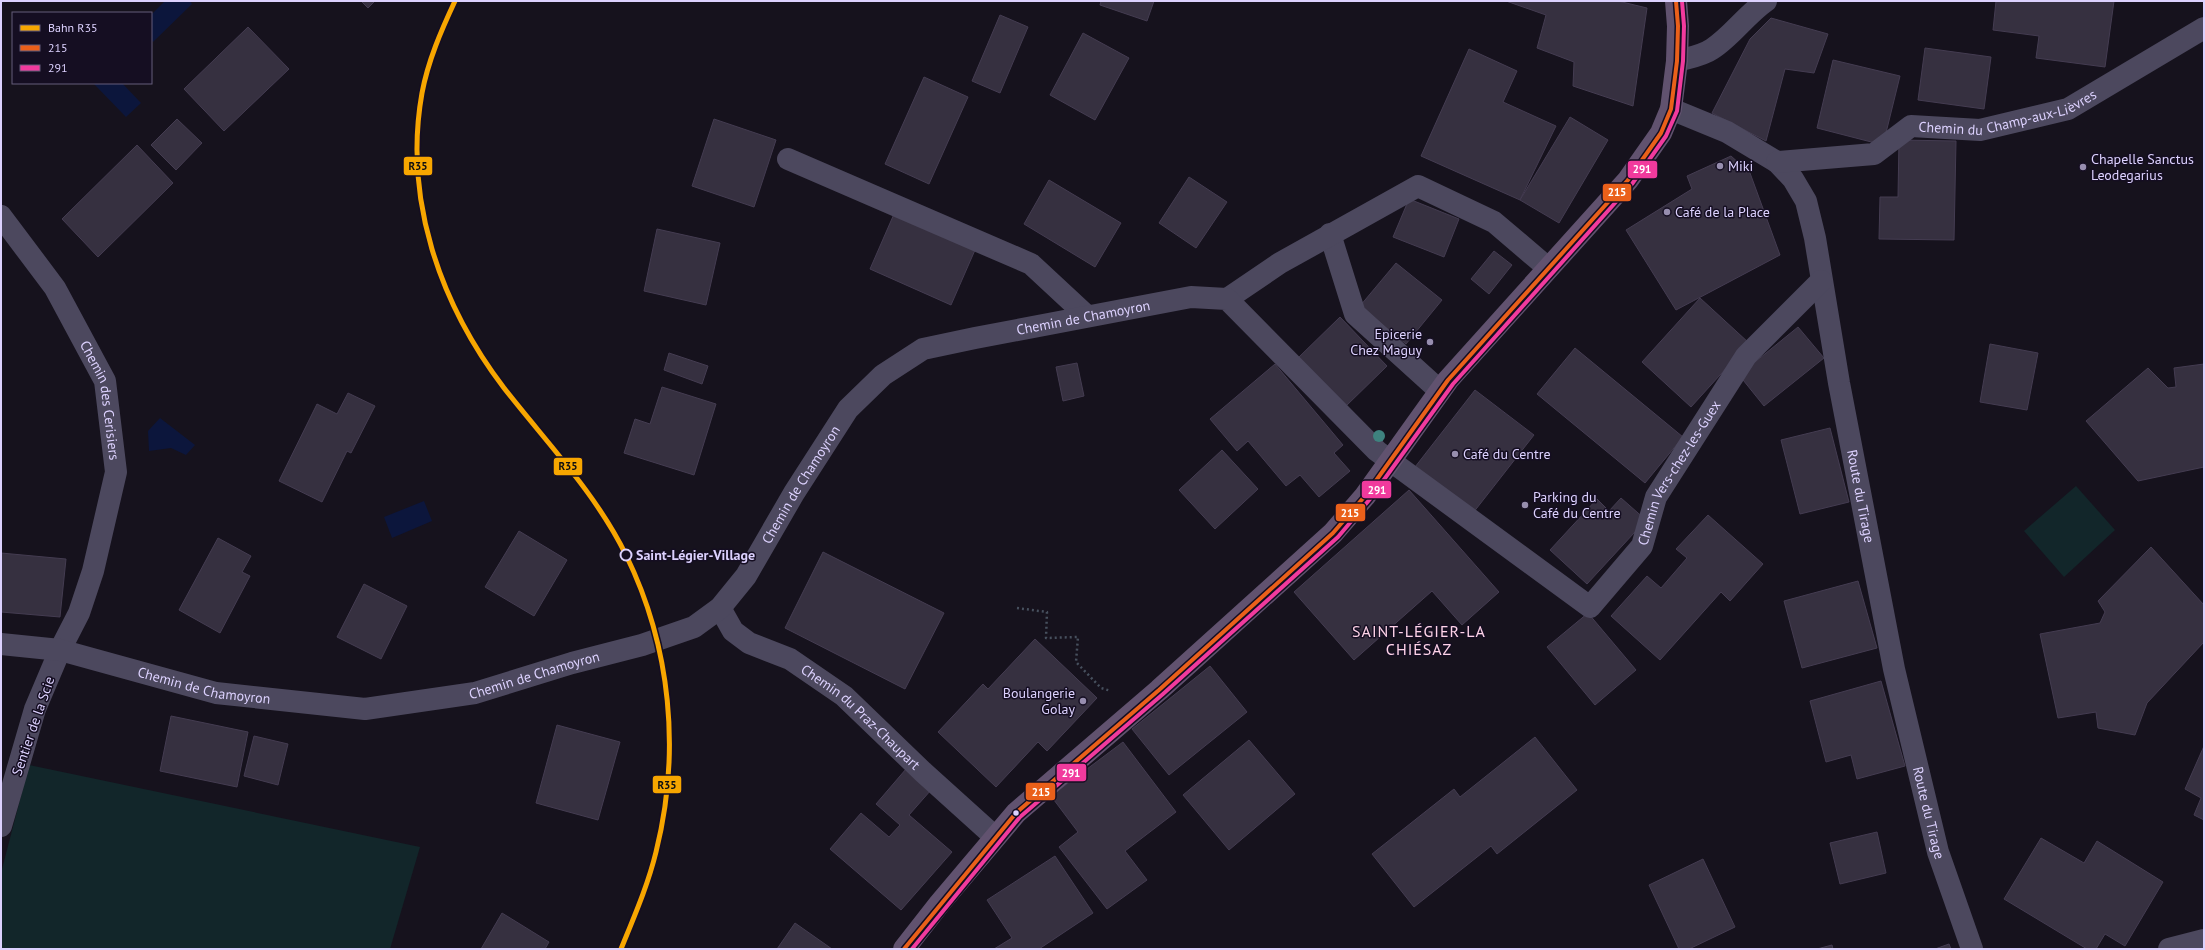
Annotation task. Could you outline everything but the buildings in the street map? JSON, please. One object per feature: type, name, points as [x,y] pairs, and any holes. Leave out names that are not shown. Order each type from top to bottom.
[{"type":"main road","points":[[904,949],[1016,813],[1159,690],[1333,533],[1364,496],[1440,391],[1628,180],[1661,133],[1671,109],[1678,26],[1676,1]]},
{"type":"street","points":[[1676,61],[1711,50],[1746,16],[1766,1]]},
{"type":"street","name":"Chemin du Champ-aux-Lièvres","points":[[1777,162],[1874,154],[1911,126],[1980,130],[2068,108],[2204,28]]},
{"type":"street","name":"Route du Tirage","points":[[1671,109],[1727,132],[1777,162],[1793,179],[1806,201],[1815,238],[1821,280],[1894,669],[1938,852],[1972,949]]},
{"type":"street","points":[[788,159],[1031,264],[1087,316]]},
{"type":"street","points":[[1390,461],[1367,443],[1227,299],[1280,263],[1418,186],[1494,222],[1548,268]]},
{"type":"street","name":"Chemin des Cerisiers","points":[[1,216],[55,288],[105,381],[116,472],[93,571],[80,612],[60,650]]},
{"type":"street","points":[[1330,234],[1355,314],[1440,391]]},
{"type":"street","name":"Chemin Vers-chez-les-Guex","points":[[1390,461],[1590,607],[1642,546],[1656,497],[1746,356],[1821,280]]},
{"type":"street","name":"Chemin de Chamoyron","points":[[1,644],[60,650],[216,692],[365,709],[475,693],[572,663],[642,645],[694,627],[720,608],[746,576],[794,493],[848,409],[883,375],[923,349],[1191,297],[1227,299]]},
{"type":"street","name":"Chemin du Praz-Chaupart","points":[[720,608],[733,631],[744,639],[790,659],[844,696],[923,772],[995,837]]},
{"type":"street","name":"Sentier de la Scie","points":[[1,826],[35,709],[60,650]]},
{"type":"street","points":[[2169,949],[2204,940]]},
{"type":"path","points":[[1017,608],[1047,612],[1046,638],[1078,637],[1076,662],[1101,688],[1113,691]]},
{"type":"green space","points":[[2076,486],[2115,530],[2064,577],[2024,531]]},
{"type":"green space","points":[[29,765],[420,847],[390,949],[1,949],[1,873]]},
{"type":"water","points":[[165,1],[190,1],[192,4],[153,42],[152,14]]},
{"type":"water","points":[[94,84],[123,84],[141,103],[126,117]]},
{"type":"water","points":[[160,418],[195,445],[186,455],[171,448],[149,451],[148,431]]},
{"type":"water","points":[[424,501],[432,521],[392,538],[384,517]]},
{"type":"rail line","name":"R35","points":[[455,1],[431,58],[422,93],[417,133],[418,172],[423,211],[432,249],[445,286],[481,356],[504,388],[585,489],[614,532],[641,590],[653,626],[662,663],[667,700],[669,738],[668,776],[664,814],[649,877],[621,949]]},
{"type":"transit line","name":"215","points":[[904,949],[1016,813],[1159,690],[1333,533],[1365,496],[1448,380],[1628,180],[1661,133],[1671,109],[1677,61],[1678,26],[1676,1]]},
{"type":"transit line","name":"291","points":[[912,949],[1020,817],[1163,694],[1338,537],[1370,499],[1453,384],[1632,184],[1666,136],[1677,111],[1683,61],[1684,26],[1682,1]]},
{"type":"place","name":"Miki","points":[[1720,166]]},
{"type":"place","name":"Chapelle Sanctus Leodegarius","points":[[2083,167]]},
{"type":"place","name":"Café de la Place","points":[[1667,212]]},
{"type":"place","name":"Epicerie Chez Maguy","points":[[1430,342]]},
{"type":"place","name":"Café du Centre","points":[[1455,454]]},
{"type":"place","name":"Parking du Café du Centre","points":[[1525,505]]},
{"type":"place","name":"Saint-Légier-Village","points":[[626,555]]},
{"type":"place","name":"Boulangerie Golay","points":[[1083,701]]},
{"type":"district","name":"SAINT-LÉGIER-LA CHIÉSAZ","points":[[1419,640]]}]
